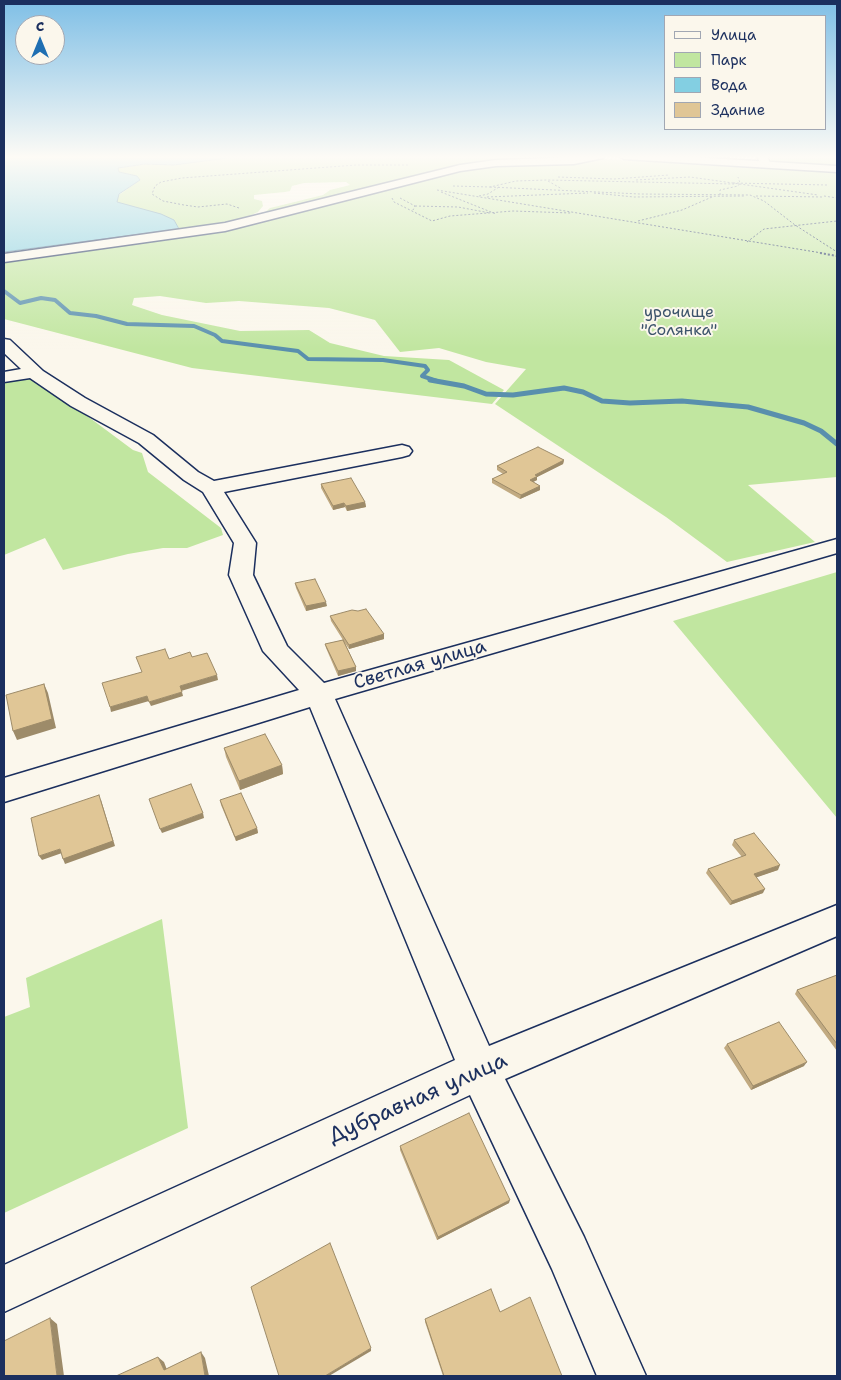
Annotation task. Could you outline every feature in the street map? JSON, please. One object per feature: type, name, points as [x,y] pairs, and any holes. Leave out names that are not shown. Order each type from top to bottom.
[{"type":"street","points":[[4,258],[194,233],[251,220]]},
{"type":"street","points":[[4,344],[35,373],[78,402],[146,439],[190,476],[211,488],[245,543],[241,575],[276,651],[319,694],[479,1070],[568,1253],[622,1376]]},
{"type":"street","points":[[4,377],[35,373]]},
{"type":"street","points":[[211,488],[402,451]]},
{"type":"street","name":"Светлая улица","points":[[4,790],[319,694],[837,546]]},
{"type":"street","name":"Дубравная улица","points":[[4,1289],[479,1070],[837,920]]},
{"type":"path","points":[[630,220],[837,256]]},
{"type":"path","points":[[635,221],[639,220]]},
{"type":"path","points":[[788,220],[837,252]]},
{"type":"path","points":[[747,242],[764,229],[837,221]]},
{"type":"green space","name":"урочище \"Солянка\"","points":[[174,220],[235,220],[216,225],[179,229]]},
{"type":"green space","name":"урочище \"Солянка\"","points":[[257,220],[837,220],[837,477],[748,485],[815,542],[727,562],[666,517],[495,404],[526,369],[486,362],[439,348],[400,352],[375,320],[329,308],[239,301],[206,303],[160,296],[134,298],[132,305],[162,315],[240,331],[309,330],[330,343],[384,356],[449,360],[504,390],[492,404],[192,368],[4,319],[4,263],[181,238],[249,225]]},
{"type":"green space","points":[[32,375],[133,450],[142,453],[148,472],[221,528],[223,535],[187,548],[163,548],[128,554],[63,570],[45,538],[4,555],[4,381]]},
{"type":"green space","points":[[837,572],[837,818],[673,621]]},
{"type":"green space","points":[[162,919],[188,1128],[4,1213],[4,1017],[30,1007],[26,978]]},
{"type":"water","points":[[4,220],[174,220],[179,229],[4,252]]},
{"type":"building","points":[[538,447],[564,460],[535,475],[538,476],[530,480],[540,486],[521,495],[492,479],[507,472],[497,466]]},
{"type":"building","points":[[351,478],[365,502],[346,506],[344,503],[333,506],[321,484]]},
{"type":"building","points":[[315,579],[326,602],[306,606],[295,583]]},
{"type":"building","points":[[366,609],[384,634],[349,645],[330,616],[352,610]]},
{"type":"building","points":[[343,640],[356,667],[338,671],[325,644]]},
{"type":"building","points":[[165,649],[169,659],[190,652],[192,657],[207,653],[217,675],[180,686],[182,692],[149,702],[147,696],[110,707],[102,683],[142,672],[136,657]]},
{"type":"building","points":[[44,684],[52,719],[13,731],[6,695]]},
{"type":"building","points":[[265,734],[282,765],[239,781],[224,748]]},
{"type":"building","points":[[191,784],[203,813],[160,829],[149,799]]},
{"type":"building","points":[[241,793],[257,828],[235,837],[220,800]]},
{"type":"building","points":[[99,795],[113,841],[63,859],[60,849],[39,856],[31,818]]},
{"type":"building","points":[[754,833],[780,865],[754,874],[765,889],[732,901],[708,869],[746,855],[734,840]]},
{"type":"building","points":[[837,975],[837,1044],[797,990]]},
{"type":"building","points":[[779,1022],[807,1062],[753,1086],[727,1044]]},
{"type":"building","points":[[469,1113],[510,1200],[438,1237],[400,1146]]},
{"type":"building","points":[[330,1243],[371,1348],[325,1376],[279,1376],[251,1287]]},
{"type":"building","points":[[491,1289],[500,1312],[530,1297],[562,1376],[444,1376],[425,1319]]},
{"type":"building","points":[[50,1318],[57,1376],[4,1376],[4,1341]]},
{"type":"building","points":[[201,1352],[205,1376],[116,1376],[158,1357],[164,1370]]},
{"type":"waterway","points":[[4,291],[20,303],[41,298],[55,300],[70,313],[96,316],[127,324],[194,326],[215,335],[222,341],[298,351],[308,359],[383,360],[425,366],[428,370],[422,376],[437,381]]},
{"type":"waterway","points":[[430,380],[464,386],[486,394],[513,395],[564,388],[583,392],[602,401],[630,403],[682,401],[748,407],[804,423],[821,431],[837,444]]}]
